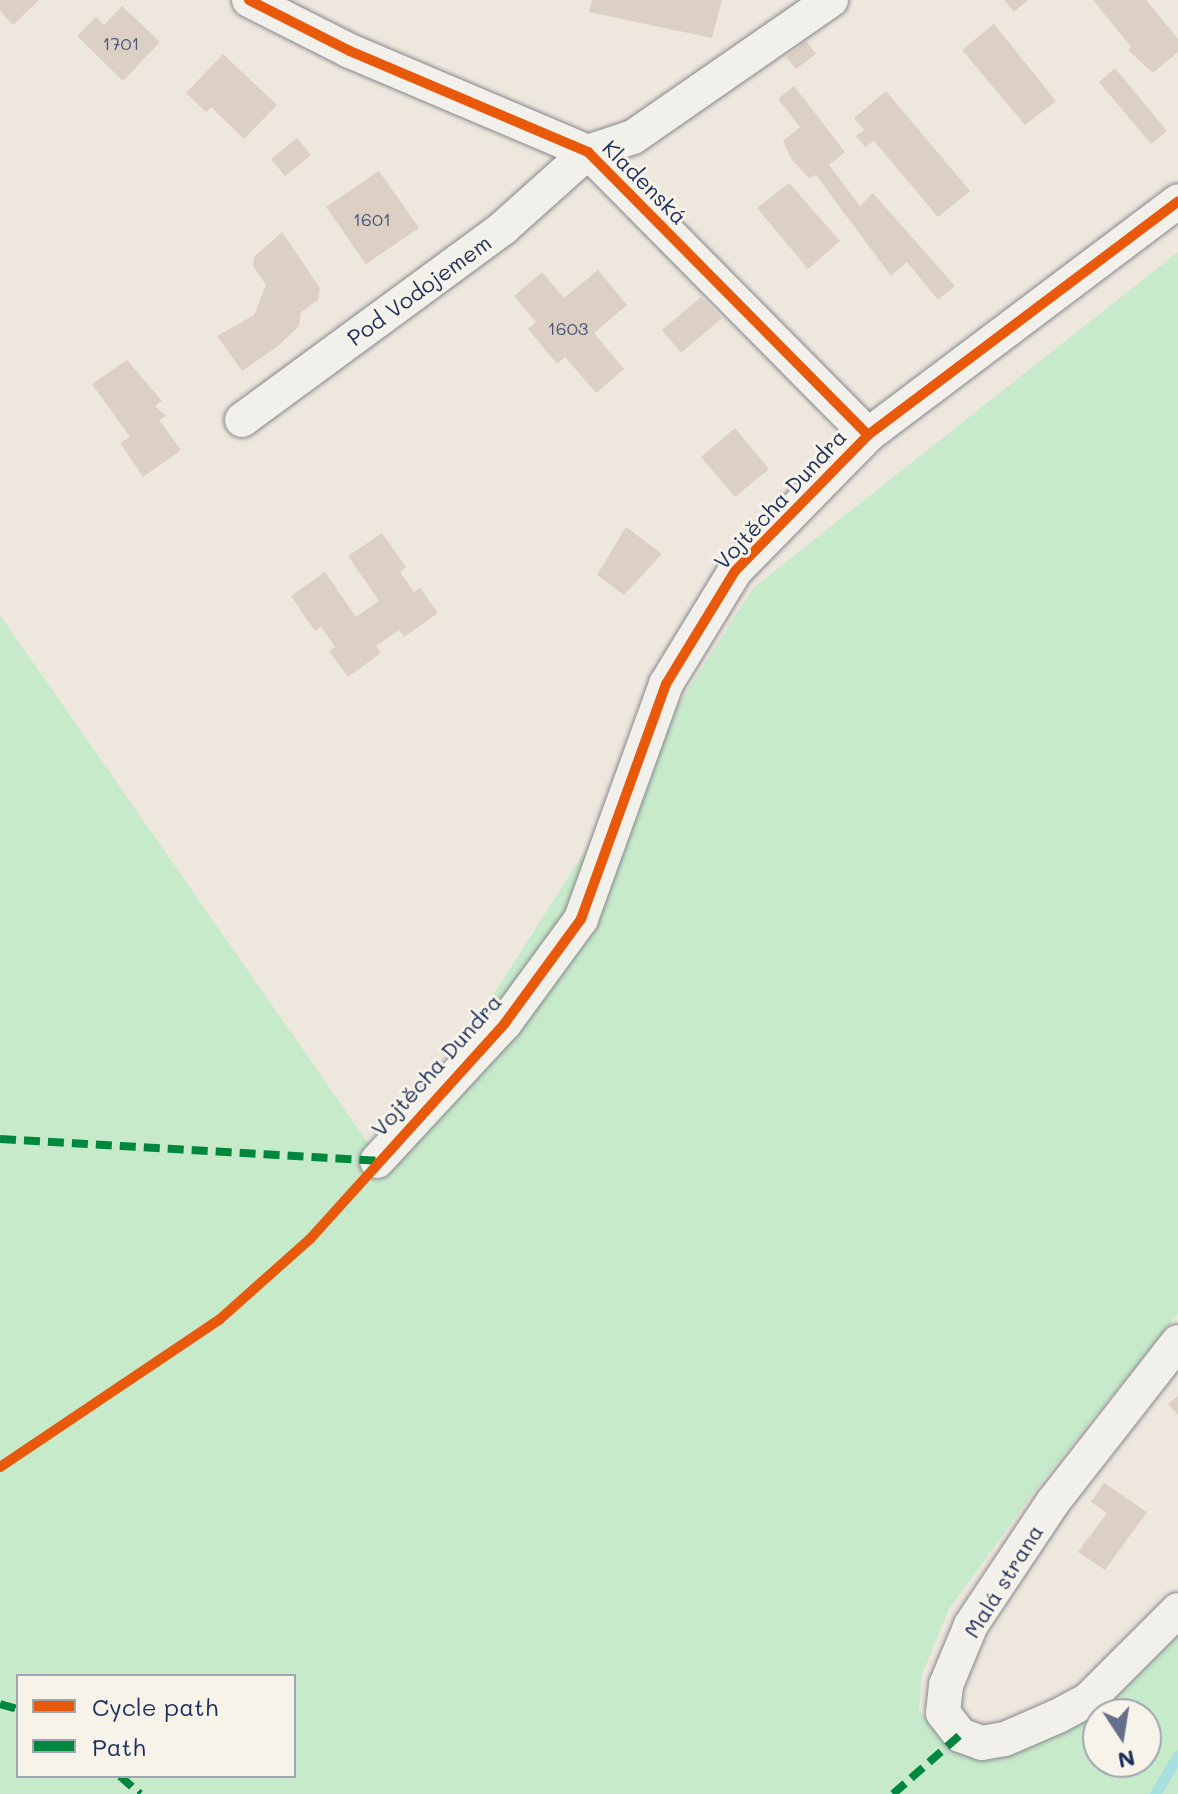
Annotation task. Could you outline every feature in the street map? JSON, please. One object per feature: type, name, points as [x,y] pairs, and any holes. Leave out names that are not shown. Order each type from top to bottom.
[{"type":"street","name":"Kladenská","points":[[249,0],[350,51],[588,152],[868,435]]},
{"type":"street","points":[[588,152],[633,137],[831,0]]},
{"type":"street","name":"Pod Vodojemem","points":[[242,420],[503,228],[588,152]]},
{"type":"street","name":"Vojtěcha Dundra","points":[[377,1161],[505,1023],[581,919],[666,684],[735,571],[868,435],[1178,201]]},
{"type":"street","name":"Malá strana","points":[[1178,1342],[1053,1502],[971,1625],[946,1685],[943,1713],[960,1735],[982,1743],[1005,1739],[1058,1716],[1088,1700],[1178,1610]]},
{"type":"green space","points":[[1178,252],[1178,1314],[1036,1489],[949,1609],[922,1675],[919,1710],[954,1750],[986,1757],[1178,1631],[1178,1794],[0,1794],[0,615],[384,1166],[753,588]]},
{"type":"building","points":[[0,0],[39,0],[13,25],[0,11]]},
{"type":"building","points":[[592,0],[722,0],[712,38],[589,12]]},
{"type":"building","points":[[1004,0],[1028,0],[1014,12]]},
{"type":"building","points":[[1093,0],[1146,0],[1178,39],[1178,52],[1153,73],[1128,50],[1131,47]]},
{"type":"building","points":[[122,6],[160,42],[123,81],[77,36],[96,17],[104,25]]},
{"type":"building","points":[[994,24],[1056,101],[1025,125],[962,50]]},
{"type":"building","points":[[806,41],[816,54],[796,69],[786,57]]},
{"type":"building","points":[[223,54],[277,105],[244,139],[211,107],[206,112],[186,93]]},
{"type":"building","points":[[1115,68],[1167,131],[1151,144],[1099,82]]},
{"type":"building","points":[[794,86],[845,152],[829,165],[860,206],[873,193],[955,286],[938,300],[907,262],[891,276],[816,175],[809,178],[792,160],[783,141],[800,127],[778,99]]},
{"type":"building","points":[[886,91],[970,191],[938,217],[874,141],[865,147],[856,136],[864,130],[854,118]]},
{"type":"building","points":[[297,138],[311,155],[285,176],[271,159]]},
{"type":"building","points":[[379,171],[419,228],[366,264],[326,207]]},
{"type":"building","points":[[789,183],[840,241],[808,269],[757,208]]},
{"type":"building","points":[[282,232],[320,288],[318,300],[301,312],[299,326],[278,346],[242,371],[217,336],[254,315],[266,285],[253,266],[254,257]]},
{"type":"building","points":[[598,270],[627,305],[594,333],[624,369],[596,393],[565,357],[557,364],[528,329],[536,322],[514,296],[542,272],[564,298]]},
{"type":"building","points":[[701,297],[722,318],[681,353],[662,330]]},
{"type":"building","points":[[127,360],[162,401],[155,406],[166,416],[159,420],[181,450],[143,477],[120,443],[130,437],[92,384]]},
{"type":"building","points":[[735,428],[769,469],[735,497],[701,457]]},
{"type":"building","points":[[626,527],[662,554],[624,595],[597,575]]},
{"type":"building","points":[[382,533],[406,567],[400,572],[414,592],[420,588],[438,613],[404,637],[399,630],[376,646],[381,653],[348,677],[329,651],[335,647],[321,627],[315,631],[291,596],[325,572],[356,617],[379,601],[348,556]]},
{"type":"building","points":[[1178,1396],[1178,1415],[1168,1404]]},
{"type":"building","points":[[1104,1483],[1147,1512],[1105,1570],[1078,1552],[1107,1513],[1091,1502]]},
{"type":"waterway","points":[[1155,1794],[1178,1755]]},
{"type":"marked path","points":[[0,1139],[377,1161]]},
{"type":"marked path","points":[[0,1704],[16,1708]]},
{"type":"marked path","points":[[893,1794],[960,1735]]},
{"type":"marked path","points":[[122,1778],[140,1794]]},
{"type":"cycle path","points":[[249,0],[350,51],[588,152],[868,435]]},
{"type":"cycle path","points":[[0,1467],[219,1320],[311,1238],[505,1023],[581,919],[666,684],[735,571],[868,435],[1178,201]]}]
